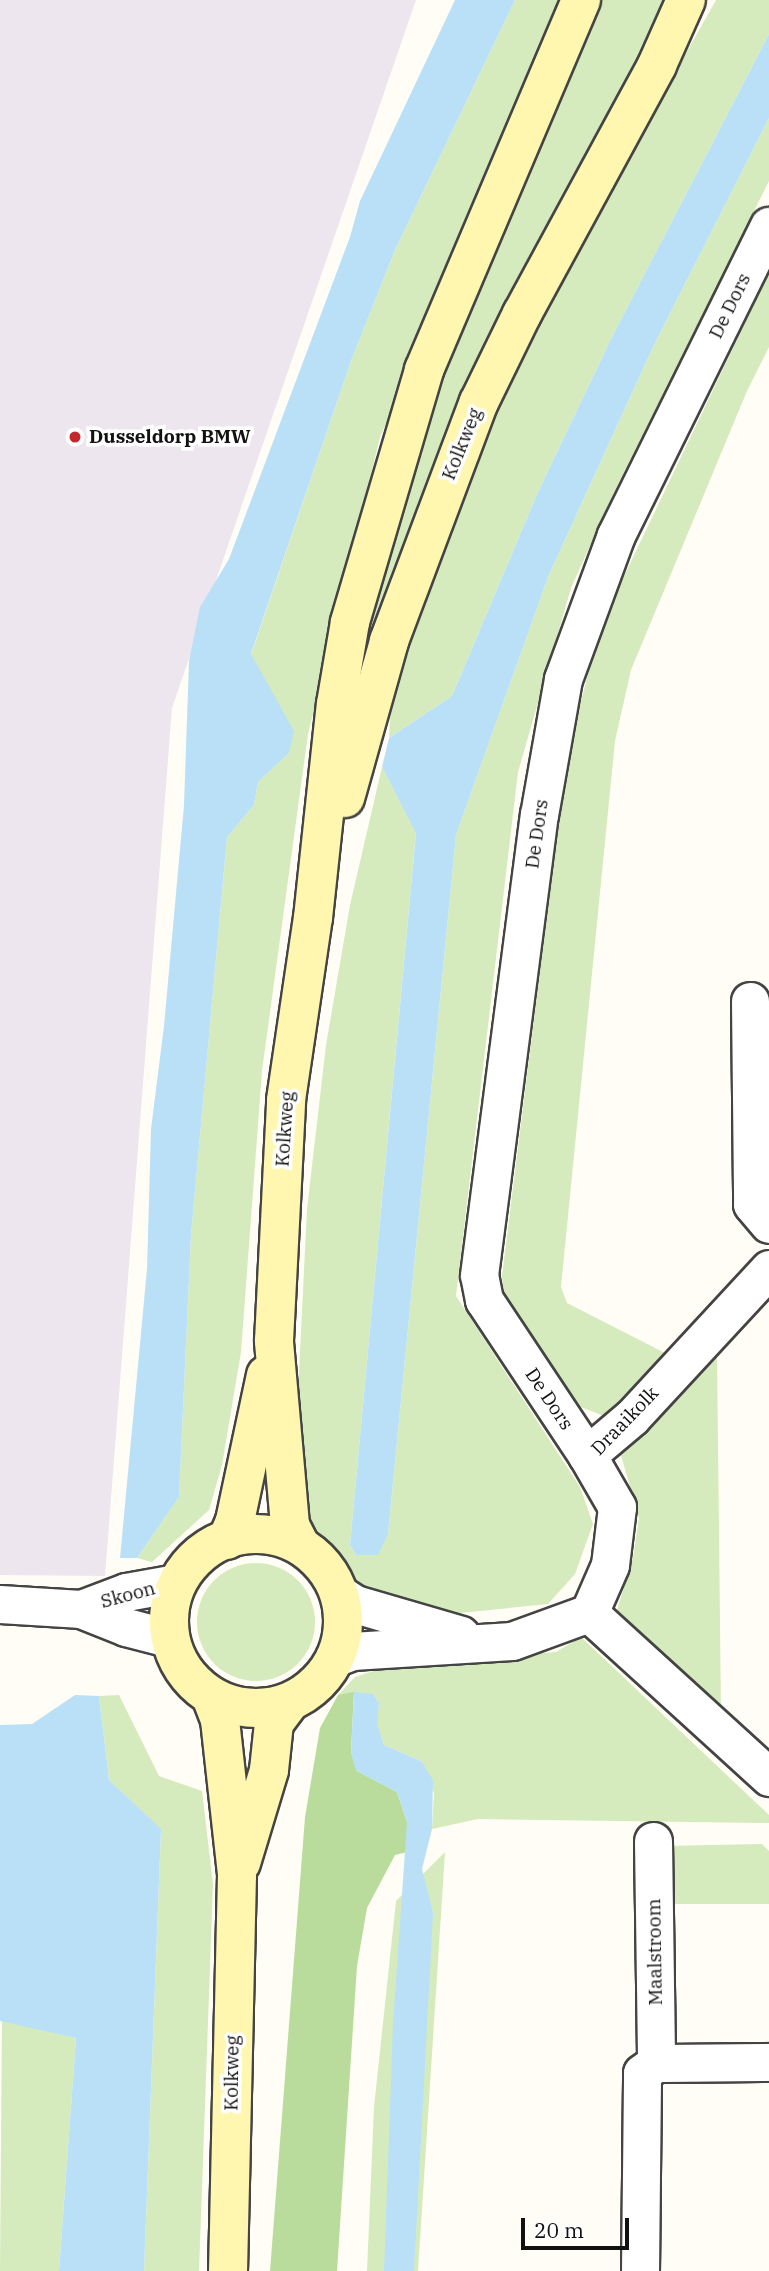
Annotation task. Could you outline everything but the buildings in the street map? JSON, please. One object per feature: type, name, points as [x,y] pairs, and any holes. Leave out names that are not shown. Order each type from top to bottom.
[{"type":"street","name":"Kolkweg","points":[[300,1545],[290,1525],[274,1340],[286,1100],[313,918],[336,704],[350,622],[424,370],[581,0]]},
{"type":"street","name":"Kolkweg","points":[[313,918],[389,641],[479,402],[522,314],[657,65],[686,0]]},
{"type":"street","name":"De Dors","points":[[587,1455],[484,1300],[479,1275],[539,815],[563,679],[616,535],[769,226]]},
{"type":"street","points":[[750,1002],[752,1204],[769,1224]]},
{"type":"street","name":"Draaikolk","points":[[589,1613],[610,1565],[617,1507],[587,1455],[632,1417],[769,1269]]},
{"type":"street","name":"Kolkweg","points":[[227,1540],[235,1521],[274,1340]]},
{"type":"street","points":[[341,1595],[340,1640],[334,1658],[316,1685],[289,1703],[253,1709],[212,1699],[184,1669],[169,1639],[167,1609],[176,1583],[202,1552],[227,1540],[258,1534],[300,1545],[324,1566],[341,1595],[355,1604],[486,1643]]},
{"type":"street","name":"Skoon","points":[[81,1609],[126,1592],[176,1583]]},
{"type":"street","name":"Skoon","points":[[0,1604],[81,1609],[126,1627],[169,1639]]},
{"type":"street","points":[[334,1658],[352,1651],[512,1641],[589,1613],[769,1777]]},
{"type":"street","name":"Kolkweg","points":[[212,1699],[220,1720],[237,1875],[228,2271]]},
{"type":"street","name":"Kolkweg","points":[[237,1875],[269,1770],[274,1723],[289,1703]]},
{"type":"street","name":"Maalstroom","points":[[640,2271],[642,2073],[656,2063],[653,1841]]},
{"type":"street","points":[[656,2063],[769,2062]]},
{"type":"shaded area","points":[[0,0],[416,0],[172,708],[105,1576],[0,1575]]},
{"type":"green space","points":[[515,0],[571,0],[380,437],[308,734],[262,1071],[241,1352],[222,1465],[209,1510],[152,1562],[137,1558],[179,1497],[191,1235],[227,837],[254,805],[258,782],[289,753],[267,688],[251,655],[351,361],[395,250]]},
{"type":"green space","points":[[599,0],[664,0],[652,36],[444,452],[390,582],[358,707],[367,609],[435,378]]},
{"type":"green space","points":[[716,0],[769,0],[769,34],[612,337],[538,492],[452,696],[389,738],[392,685],[481,436],[543,307]]},
{"type":"green space","points":[[769,118],[769,181],[614,492],[571,588],[518,772],[456,1296],[580,1487],[593,1524],[575,1574],[548,1604],[460,1613],[394,1599],[358,1583],[313,1525],[300,1480],[296,1434],[307,1209],[326,1045],[350,905],[382,767],[416,832],[350,1545],[356,1555],[377,1555],[388,1534],[456,835],[548,577],[653,347]]},
{"type":"green space","points":[[769,273],[769,347],[747,391],[631,670],[615,741],[561,1287],[567,1303],[665,1353],[604,1416],[578,1406],[535,1353],[504,1294],[502,1276],[567,755],[591,663],[614,597]]},
{"type":"green space","points":[[717,1354],[721,1714],[617,1610],[633,1558],[639,1518],[620,1452]]},
{"type":"green space","points":[[256,1563],[278,1568],[298,1580],[310,1600],[315,1622],[310,1644],[298,1664],[278,1676],[256,1681],[234,1676],[214,1664],[202,1644],[197,1622],[202,1600],[214,1580],[234,1568]]},
{"type":"green space","points":[[581,1637],[769,1815],[769,1823],[478,1819],[432,1829],[434,1793],[421,1761],[384,1745],[376,1724],[379,1703],[373,1694],[338,1695],[355,1677],[386,1667],[556,1652]]},
{"type":"green space","points":[[354,1692],[351,1752],[357,1771],[397,1792],[407,1822],[407,1852],[395,1855],[367,1908],[357,1966],[337,2271],[270,2271],[305,1817],[320,1728],[338,1695]]},
{"type":"green space","points":[[119,1695],[159,1776],[202,1791],[213,1884],[199,2271],[144,2271],[161,1830],[109,1780],[99,1696]]},
{"type":"green space","points":[[762,1844],[769,1851],[769,1904],[667,1904],[663,1846]]},
{"type":"green space","points":[[445,1852],[418,2271],[367,2271],[374,2107],[396,1901]]},
{"type":"green space","points":[[2,2020],[76,2038],[59,2271],[0,2271]]},
{"type":"water","points":[[455,0],[515,0],[395,250],[351,361],[251,654],[294,731],[289,753],[258,782],[254,805],[227,837],[191,1235],[179,1497],[137,1558],[120,1558],[147,1269],[151,1129],[164,1026],[184,805],[189,661],[200,607],[229,559],[350,237],[360,201]]},
{"type":"water","points":[[769,34],[769,118],[653,347],[548,577],[456,835],[388,1534],[378,1555],[356,1555],[350,1545],[416,833],[382,767],[389,738],[452,696],[538,492],[612,337]]},
{"type":"water","points":[[354,1692],[373,1694],[379,1703],[377,1724],[384,1745],[421,1761],[433,1780],[432,1829],[422,1869],[433,1913],[414,2271],[384,2271],[393,2024],[407,1822],[397,1792],[357,1771],[354,1765],[351,1752]]},
{"type":"water","points":[[75,1695],[99,1696],[109,1780],[161,1829],[144,2271],[59,2271],[76,2038],[0,2021],[0,1725],[32,1724]]},
{"type":"place","name":"Dusseldorp BMW","points":[[75,437]]}]
